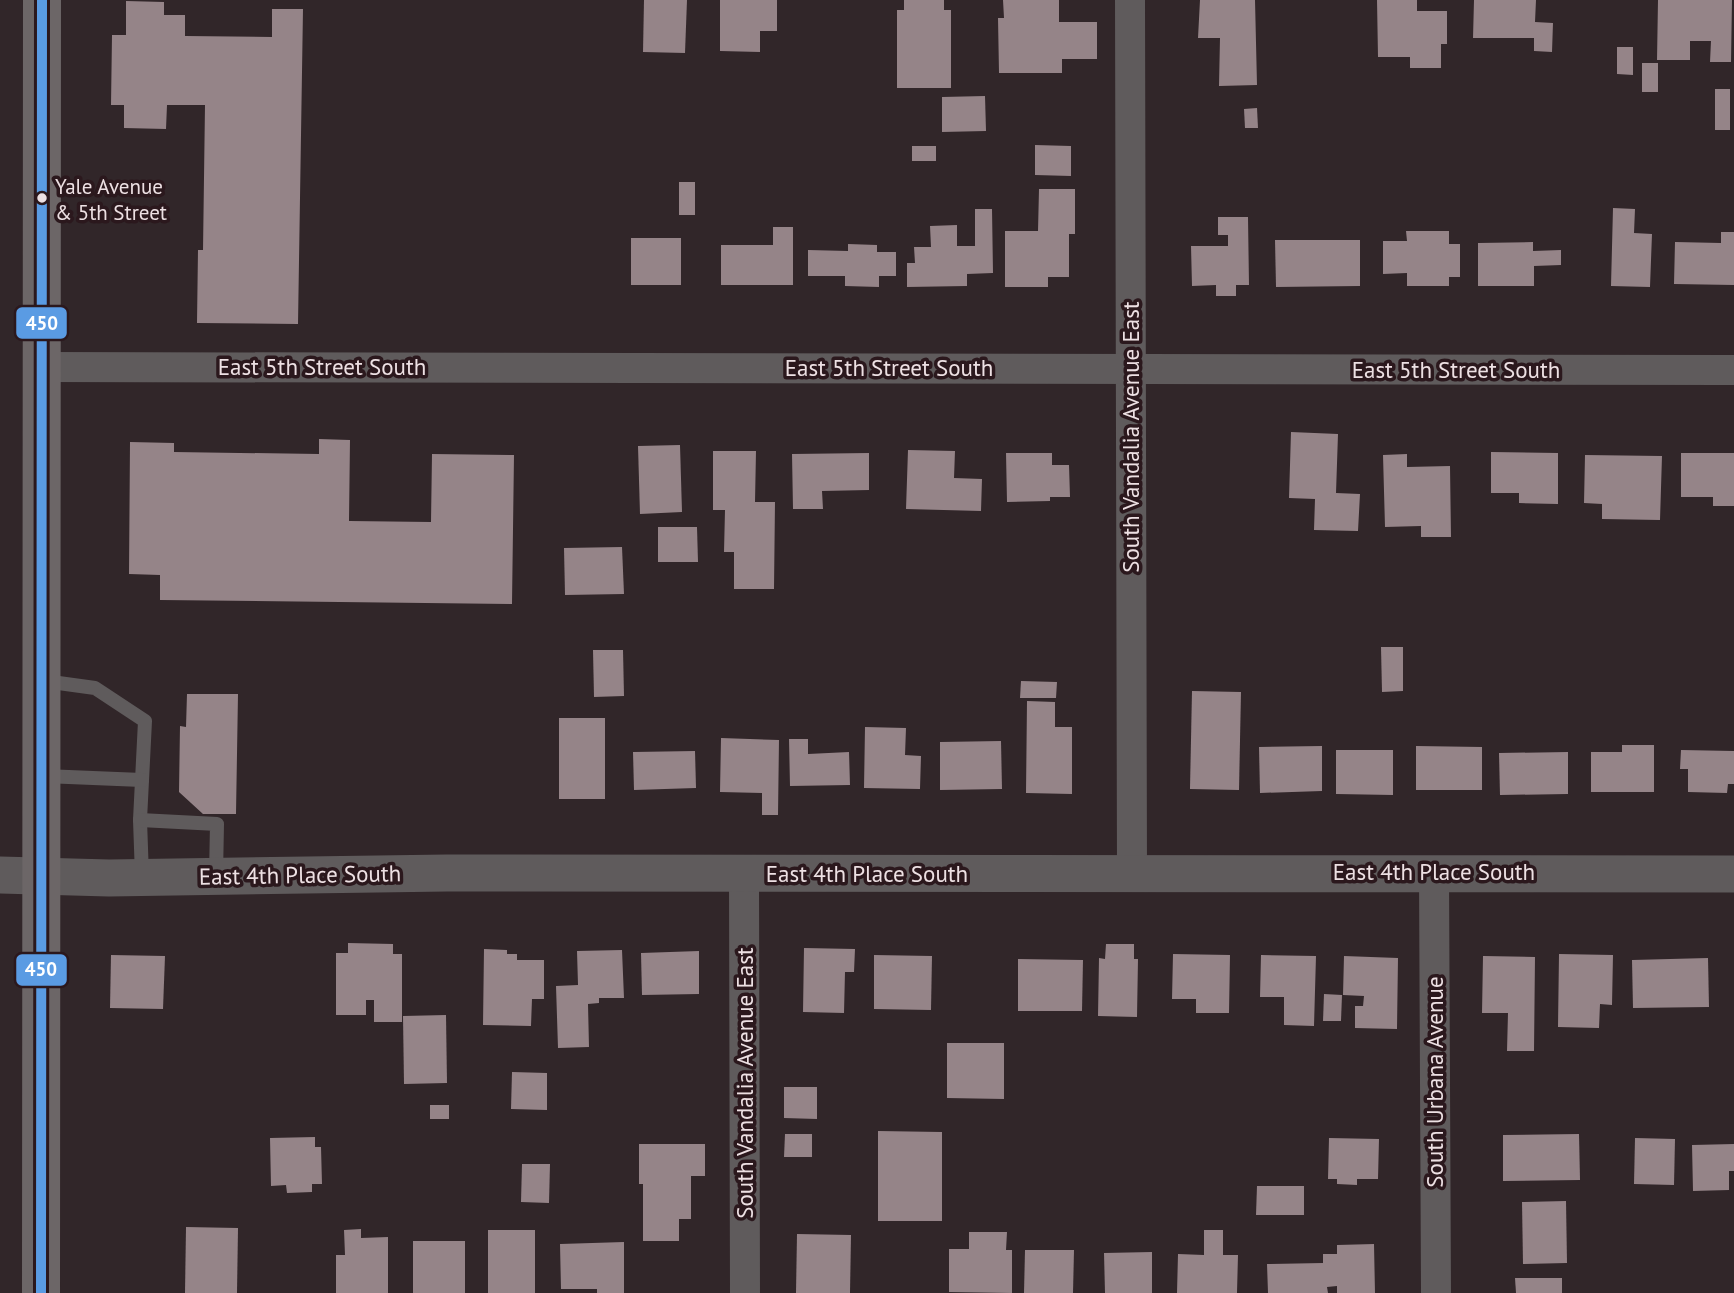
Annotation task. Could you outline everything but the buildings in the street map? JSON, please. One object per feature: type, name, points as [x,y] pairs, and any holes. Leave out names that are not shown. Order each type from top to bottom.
[{"type":"main road","points":[[41,1293],[44,776],[42,0]]},
{"type":"street","name":"South Vandalia Avenue East","points":[[1130,0],[1132,873]]},
{"type":"street","name":"East 5th Street South","points":[[43,367],[1734,370]]},
{"type":"street","name":"East 4th Place South","points":[[0,875],[142,877],[1434,872],[1734,874]]},
{"type":"street","name":"South Urbana Avenue","points":[[1434,872],[1436,1293]]},
{"type":"street","name":"South Vandalia Avenue East","points":[[744,874],[746,1293]]},
{"type":"lane","points":[[43,681],[96,688],[145,721],[140,820],[142,877]]},
{"type":"lane","points":[[44,776],[142,780]]},
{"type":"lane","points":[[140,820],[217,824],[216,876]]},
{"type":"transit line","name":"450","points":[[41,1293],[42,0]]},
{"type":"place","name":"Yale Avenue & 5th Street","points":[[42,198]]}]
